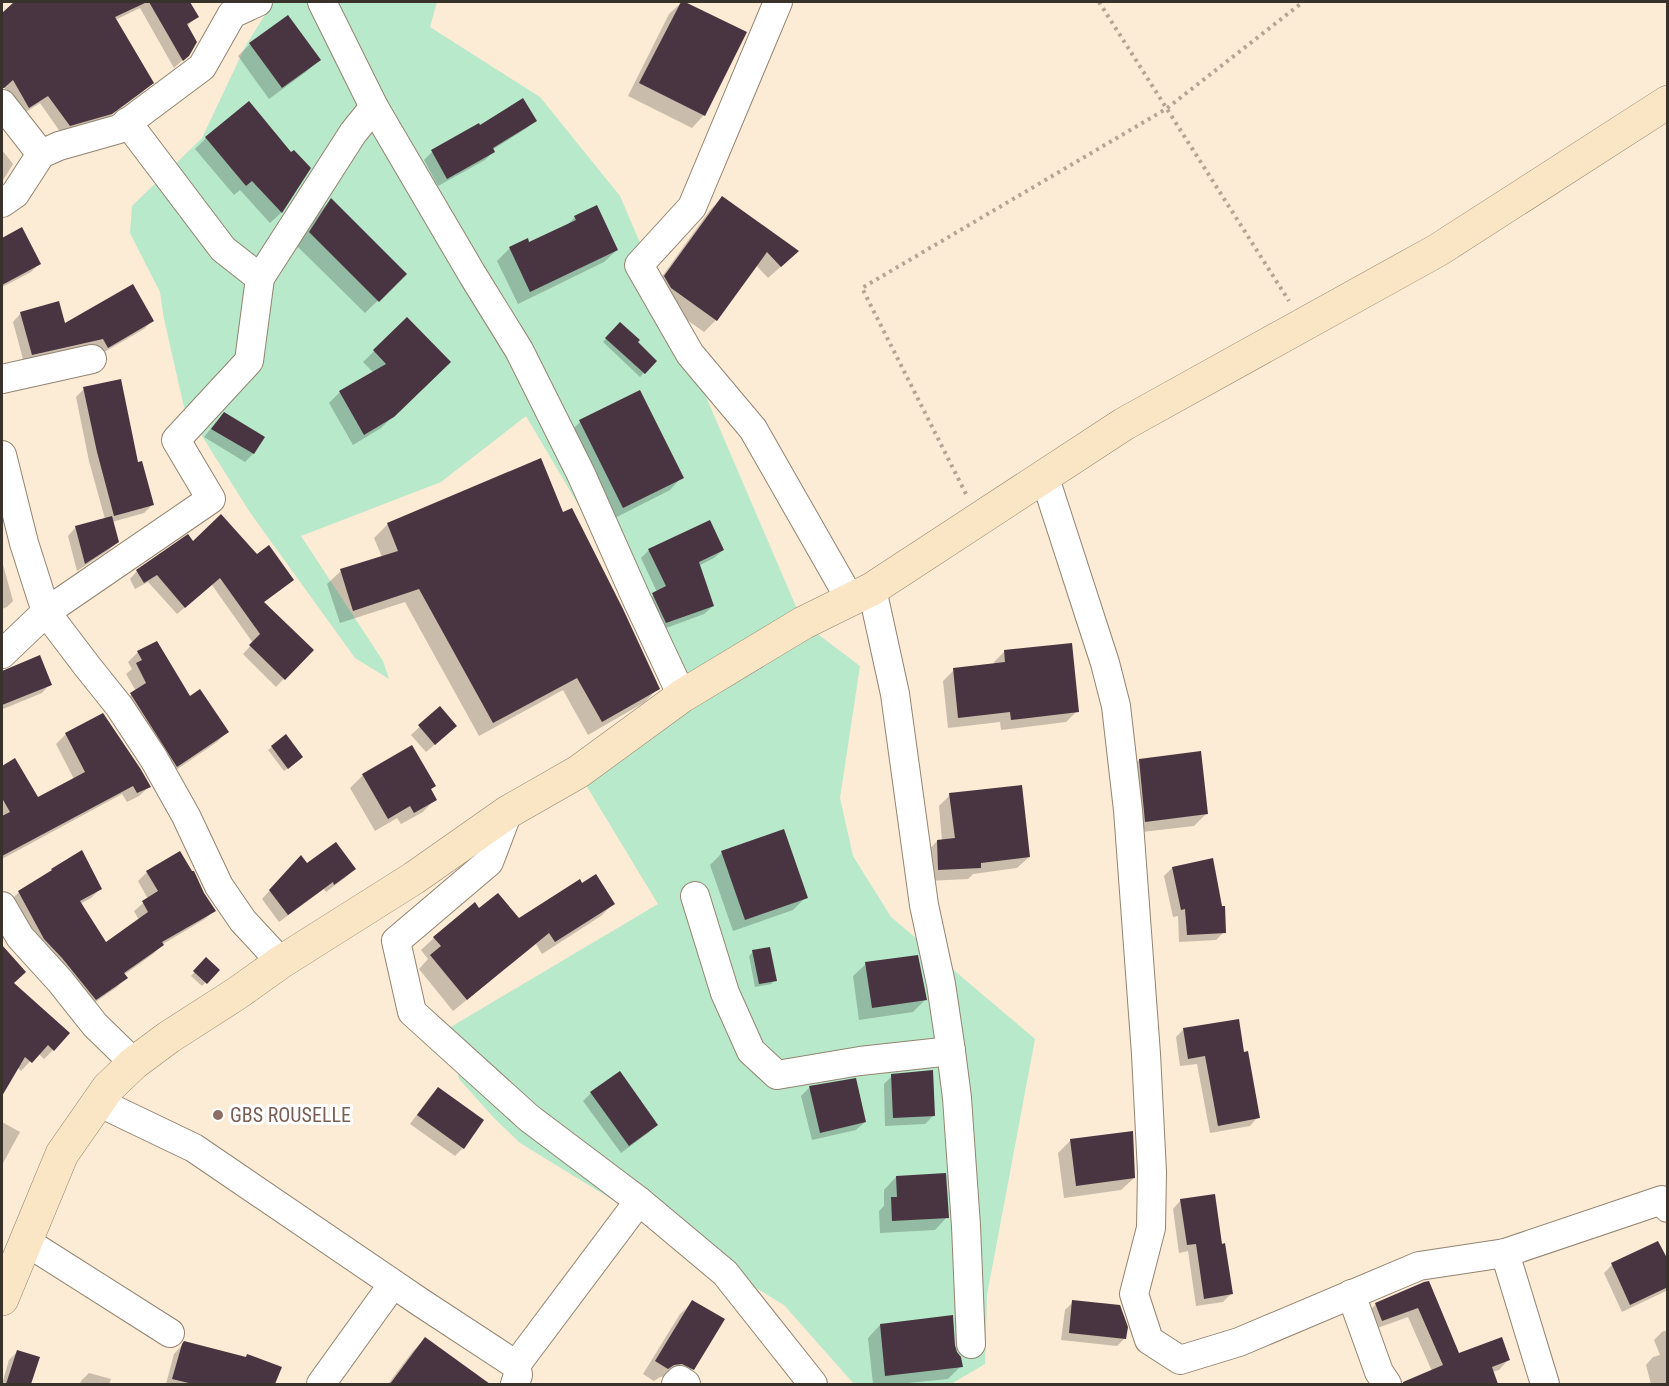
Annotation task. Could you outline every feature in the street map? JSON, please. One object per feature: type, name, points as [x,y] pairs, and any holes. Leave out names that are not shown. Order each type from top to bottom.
[{"type":"street","points":[[2,203],[15,194],[41,154],[59,146],[119,129],[202,67],[232,14],[258,2]]},
{"type":"street","points":[[322,2],[374,106],[519,350],[581,474],[682,696]]},
{"type":"street","points":[[778,2],[692,207],[639,265],[690,354],[753,429],[861,594],[895,694],[924,905],[941,984],[957,1098],[971,1344]]},
{"type":"street","points":[[2,1299],[15,1247],[62,1154],[108,1088],[169,1037],[281,962],[414,878],[508,812],[578,772],[682,696],[803,623],[861,594],[1124,424],[1438,250],[1668,102]]},
{"type":"street","points":[[2,104],[41,154]]},
{"type":"street","points":[[2,654],[46,612],[211,499],[176,440],[249,361],[260,278],[353,133],[374,106]]},
{"type":"street","points":[[127,123],[223,249],[260,278]]},
{"type":"street","points":[[2,379],[92,359]]},
{"type":"street","points":[[2,455],[24,543],[46,612],[119,706],[154,759],[186,816],[219,886],[243,921],[281,962]]},
{"type":"street","points":[[1044,475],[1105,663],[1116,706],[1127,799],[1146,1054],[1152,1172],[1151,1228],[1134,1294],[1149,1340],[1180,1360],[1239,1342],[1419,1266],[1505,1253],[1662,1200],[1668,1209]]},
{"type":"street","points":[[508,812],[489,862],[396,941],[412,1012],[529,1118],[639,1201],[725,1273],[813,1384]]},
{"type":"street","points":[[695,896],[729,1003],[751,1051],[777,1075],[860,1061],[951,1051]]},
{"type":"street","points":[[2,906],[20,937],[60,981],[95,1025],[134,1064]]},
{"type":"street","points":[[98,1102],[194,1148],[393,1284],[520,1377],[639,1201]]},
{"type":"street","points":[[15,1247],[170,1333]]},
{"type":"street","points":[[1505,1253],[1545,1384]]},
{"type":"street","points":[[321,1384],[393,1284]]},
{"type":"street","points":[[1351,1294],[1379,1372],[1387,1384]]},
{"type":"street","points":[[676,1384],[680,1380],[686,1384]]},
{"type":"path","points":[[1099,2],[1304,324]]},
{"type":"path","points":[[978,519],[862,288],[1166,109],[1303,2]]},
{"type":"green space","points":[[273,2],[437,2],[430,27],[540,97],[620,196],[803,623],[860,666],[840,798],[853,856],[891,917],[1035,1039],[987,1295],[985,1364],[951,1384],[854,1384],[784,1305],[520,1143],[459,1079],[449,1028],[658,904],[578,772],[682,696],[652,630],[526,416],[441,482],[301,536],[383,661],[389,679],[355,658],[249,511],[184,407],[160,292],[130,233],[132,206],[202,138],[246,45]]},
{"type":"building","points":[[14,2],[147,2],[115,17],[154,83],[112,114],[70,126],[48,96],[29,108],[13,80],[2,88],[2,13]]},
{"type":"building","points":[[149,2],[190,2],[199,17],[187,24],[197,42],[189,56],[183,61]]},
{"type":"building","points":[[681,2],[747,32],[705,116],[639,83]]},
{"type":"building","points":[[288,15],[321,60],[282,88],[249,43]]},
{"type":"building","points":[[523,98],[537,121],[493,148],[495,152],[447,179],[431,150],[479,123],[480,125]]},
{"type":"building","points":[[249,101],[291,152],[294,150],[311,168],[282,213],[252,181],[246,186],[205,137]]},
{"type":"building","points":[[722,196],[799,251],[781,267],[767,252],[717,321],[671,288],[664,276]]},
{"type":"building","points":[[331,198],[407,274],[379,302],[309,232]]},
{"type":"building","points":[[597,205],[618,250],[530,292],[509,247],[528,238],[529,242],[576,220],[574,216]]},
{"type":"building","points":[[22,227],[41,264],[2,285],[2,238]]},
{"type":"building","points":[[133,284],[154,321],[108,348],[103,339],[32,355],[20,312],[59,301],[65,323]]},
{"type":"building","points":[[407,317],[451,362],[394,417],[364,435],[339,391],[386,364],[373,350]]},
{"type":"building","points":[[620,322],[640,340],[638,342],[657,361],[645,374],[605,338]]},
{"type":"building","points":[[121,379],[138,462],[142,461],[154,505],[114,516],[83,387]]},
{"type":"building","points":[[640,390],[684,478],[623,508],[579,420]]},
{"type":"building","points":[[224,412],[265,437],[254,454],[211,429]]},
{"type":"building","points":[[541,458],[563,512],[572,508],[660,689],[602,722],[577,678],[493,723],[419,589],[353,611],[340,569],[398,551],[387,523]]},
{"type":"building","points":[[221,514],[257,554],[269,545],[294,580],[264,602],[314,650],[285,680],[249,645],[260,634],[220,578],[185,608],[157,575],[144,583],[136,570],[188,534],[193,541]]},
{"type":"building","points":[[112,516],[119,542],[85,564],[75,526]]},
{"type":"building","points":[[710,520],[724,550],[699,562],[714,606],[666,623],[652,593],[666,586],[648,549]]},
{"type":"building","points":[[157,641],[190,696],[200,689],[229,732],[177,767],[130,693],[146,683],[136,663],[142,660],[137,651]]},
{"type":"building","points":[[1072,643],[1079,712],[1011,720],[1010,712],[958,718],[953,668],[1005,662],[1004,650]]},
{"type":"building","points":[[40,655],[52,685],[2,705],[2,671]]},
{"type":"building","points":[[440,706],[457,726],[435,745],[418,725]]},
{"type":"building","points":[[103,713],[151,787],[137,793],[133,786],[2,856],[2,816],[10,812],[2,798],[2,766],[15,758],[38,797],[85,772],[65,733]]},
{"type":"building","points":[[286,734],[303,757],[288,769],[271,746]]},
{"type":"building","points":[[412,745],[436,786],[431,789],[437,800],[414,813],[410,806],[388,819],[362,774]]},
{"type":"building","points":[[1201,751],[1208,814],[1145,822],[1139,759]]},
{"type":"building","points":[[1022,785],[1030,857],[981,863],[981,868],[938,870],[937,840],[955,838],[949,793]]},
{"type":"building","points":[[784,829],[808,898],[745,920],[721,851]]},
{"type":"building","points":[[336,842],[356,869],[334,885],[333,882],[288,915],[269,890],[301,855],[307,863]]},
{"type":"building","points":[[82,850],[102,889],[80,901],[106,942],[148,912],[142,901],[158,891],[146,871],[180,851],[216,911],[162,942],[164,945],[124,973],[128,978],[96,1000],[44,939],[18,891]]},
{"type":"building","points":[[1213,858],[1222,906],[1225,906],[1226,933],[1187,935],[1185,909],[1181,910],[1172,867]]},
{"type":"building","points":[[596,874],[615,904],[555,942],[549,933],[467,1000],[430,955],[441,946],[433,937],[475,902],[479,908],[498,893],[519,918],[580,879],[582,883]]},
{"type":"building","points":[[2,945],[26,972],[14,983],[70,1033],[54,1051],[48,1045],[32,1063],[25,1057],[2,1096]]},
{"type":"building","points":[[770,947],[777,981],[759,984],[752,950]]},
{"type":"building","points":[[918,955],[927,1000],[872,1008],[865,962]]},
{"type":"building","points":[[206,957],[220,970],[207,984],[193,971]]},
{"type":"building","points":[[1239,1019],[1244,1052],[1248,1051],[1260,1118],[1218,1126],[1205,1056],[1188,1059],[1183,1028]]},
{"type":"building","points":[[933,1070],[935,1116],[893,1118],[891,1074]]},
{"type":"building","points":[[620,1071],[658,1125],[629,1146],[590,1092]]},
{"type":"building","points":[[856,1078],[866,1122],[820,1133],[809,1086]]},
{"type":"building","points":[[438,1087],[484,1120],[464,1149],[417,1115]]},
{"type":"building","points":[[1133,1131],[1135,1178],[1076,1186],[1070,1139]]},
{"type":"building","points":[[946,1173],[949,1218],[892,1221],[891,1197],[897,1197],[896,1176]]},
{"type":"building","points":[[1215,1194],[1222,1244],[1225,1243],[1233,1294],[1204,1299],[1196,1244],[1187,1245],[1180,1199]]},
{"type":"building","points":[[1658,1241],[1668,1260],[1668,1287],[1630,1305],[1611,1263]]},
{"type":"building","points":[[1429,1281],[1459,1353],[1502,1337],[1510,1360],[1492,1367],[1498,1384],[1403,1384],[1403,1382],[1443,1365],[1418,1308],[1382,1321],[1375,1303]]},
{"type":"building","points":[[692,1300],[725,1319],[694,1370],[682,1364],[668,1369],[655,1361]]},
{"type":"building","points":[[1072,1300],[1120,1305],[1128,1327],[1126,1339],[1069,1333]]},
{"type":"building","points":[[953,1315],[955,1345],[963,1367],[885,1376],[880,1324]]},
{"type":"building","points":[[425,1337],[490,1384],[390,1384]]},
{"type":"building","points":[[184,1341],[246,1357],[247,1354],[282,1367],[275,1384],[193,1384],[172,1379]]},
{"type":"building","points":[[17,1350],[40,1357],[31,1384],[6,1384]]},
{"type":"place","name":"GBS ROUSELLE","points":[[218,1115]]}]
